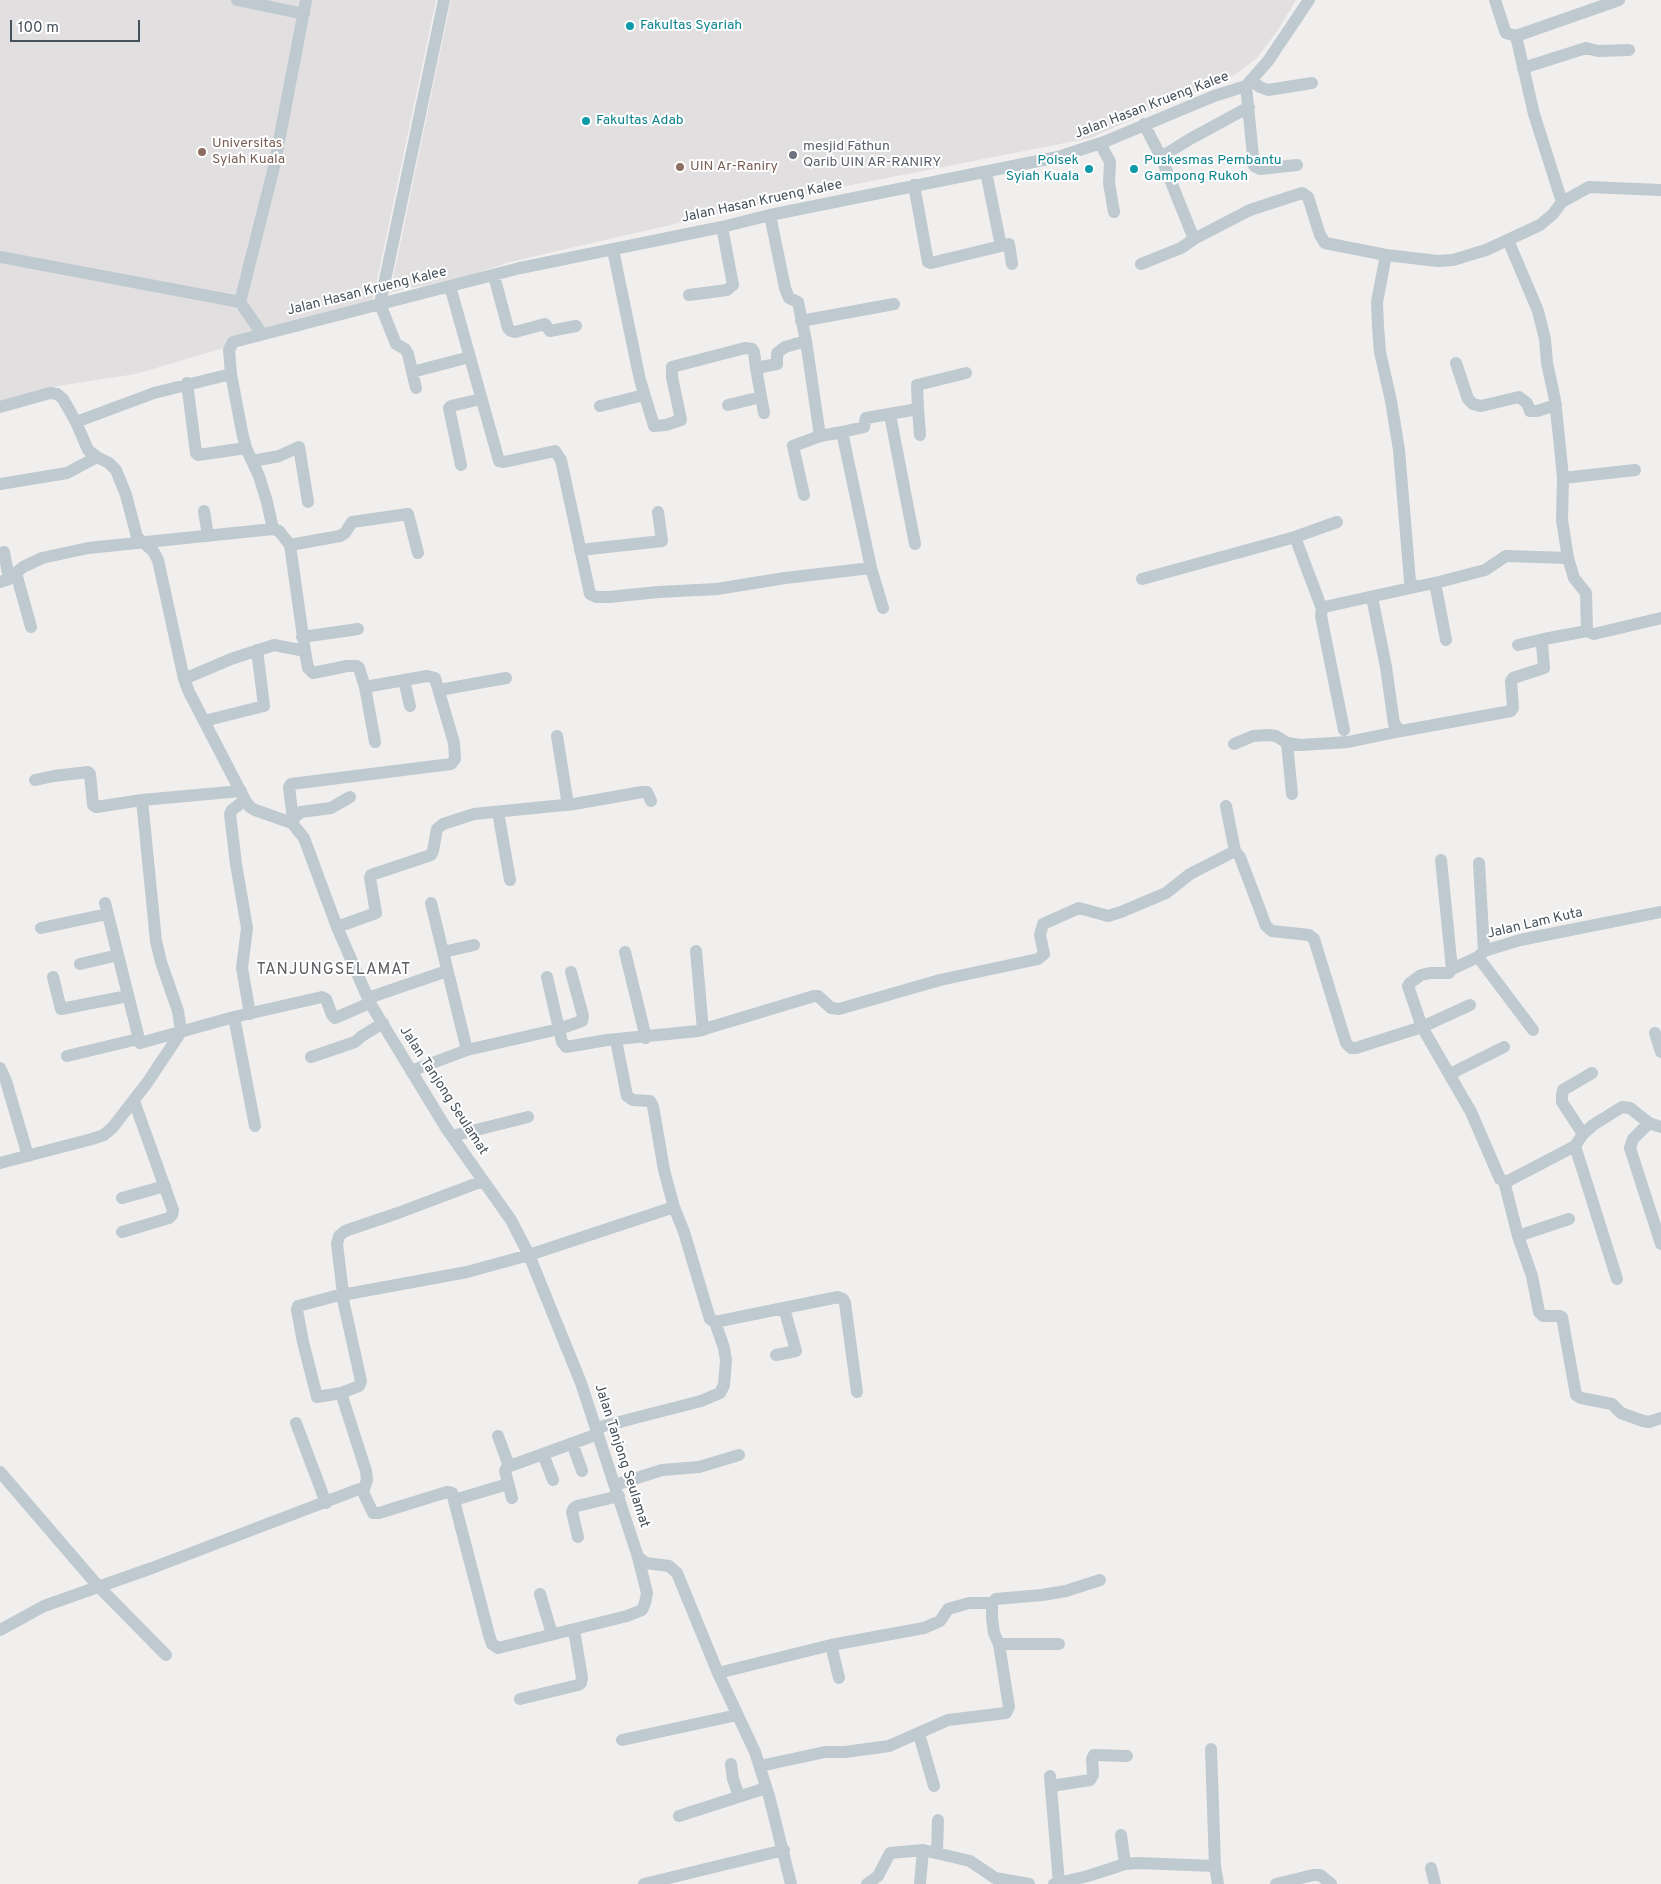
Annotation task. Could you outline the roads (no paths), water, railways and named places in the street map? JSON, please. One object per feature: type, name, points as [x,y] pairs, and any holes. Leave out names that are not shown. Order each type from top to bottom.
[{"type":"street","points":[[238,0],[304,14]]},
{"type":"street","points":[[240,302],[274,167],[306,0]]},
{"type":"street","points":[[416,388],[408,354],[405,349],[396,344],[380,304],[444,0]]},
{"type":"street","name":"Jalan Hasan Krueng Kalee","points":[[231,374],[229,350],[233,342],[262,334],[520,268],[613,250],[651,240],[722,227],[914,185],[1058,157],[1100,143],[1249,83],[1268,61],[1309,0]]},
{"type":"street","points":[[1495,0],[1506,33],[1516,36],[1619,0]]},
{"type":"street","points":[[1516,36],[1534,114],[1562,202]]},
{"type":"street","points":[[1523,68],[1586,48],[1598,51],[1629,50]]},
{"type":"street","points":[[1297,165],[1255,168],[1249,107],[1249,83],[1268,90],[1312,83]]},
{"type":"street","points":[[1161,157],[1249,107]]},
{"type":"street","points":[[1144,124],[1161,157],[1194,239]]},
{"type":"street","points":[[1100,143],[1110,162],[1108,184],[1114,212]]},
{"type":"street","points":[[986,172],[1001,246]]},
{"type":"street","points":[[914,185],[928,262],[1009,244],[1012,264]]},
{"type":"street","points":[[1141,264],[1181,248],[1194,239],[1250,210],[1302,193],[1308,196],[1320,235],[1325,243],[1386,255],[1453,260],[1469,256],[1508,240],[1546,220],[1562,202],[1589,187],[1661,190]]},
{"type":"street","points":[[770,215],[784,288],[789,298],[798,302],[820,436]]},
{"type":"street","points":[[689,296],[728,290],[733,285],[722,227]]},
{"type":"street","points":[[1508,240],[1538,311],[1545,339],[1547,363],[1556,405],[1563,478],[1562,520],[1568,558],[1574,578],[1586,593],[1587,631]]},
{"type":"street","points":[[613,250],[644,395],[654,426],[666,425],[681,420],[672,377],[672,367],[745,348],[752,349],[754,352],[764,413]]},
{"type":"street","points":[[1386,255],[1378,302],[1378,334],[1399,450],[1410,581],[1415,587]]},
{"type":"street","points":[[0,257],[240,302],[262,334]]},
{"type":"street","points":[[494,276],[508,328],[511,331],[515,332],[545,324],[550,332],[576,326]]},
{"type":"street","points":[[450,286],[499,461],[504,462],[555,451],[561,460],[590,594],[596,597],[717,589],[785,578],[871,568]]},
{"type":"street","points":[[802,321],[894,304]]},
{"type":"street","points":[[756,368],[778,364],[777,353],[785,347],[806,342]]},
{"type":"street","points":[[412,372],[470,357]]},
{"type":"street","points":[[1456,363],[1468,399],[1473,404],[1481,406],[1519,397],[1527,402],[1530,411],[1537,411],[1556,405]]},
{"type":"street","points":[[76,422],[154,393],[187,383],[231,374],[246,448],[253,461],[267,502],[273,529]]},
{"type":"street","points":[[920,435],[917,384],[966,374]]},
{"type":"street","points":[[187,383],[196,452],[198,455],[246,448]]},
{"type":"street","points":[[0,407],[52,393],[57,394],[63,399],[76,422],[88,450],[97,458],[109,462],[116,470],[126,495],[137,537],[153,551],[158,560],[188,692],[250,807],[292,821]]},
{"type":"street","points":[[600,406],[644,395]]},
{"type":"street","points":[[728,404],[761,397]]},
{"type":"street","points":[[461,464],[450,408],[482,399]]},
{"type":"street","points":[[804,495],[793,446],[820,436],[864,427],[866,418],[890,415],[918,408]]},
{"type":"street","points":[[890,415],[915,544]]},
{"type":"street","points":[[842,432],[871,568],[883,608]]},
{"type":"street","points":[[253,461],[279,456],[299,447],[308,502]]},
{"type":"street","points":[[0,484],[67,473],[97,458]]},
{"type":"street","points":[[1563,478],[1635,470]]},
{"type":"street","points":[[204,511],[208,536]]},
{"type":"street","points":[[580,550],[662,541],[658,512]]},
{"type":"street","points":[[290,545],[340,536],[345,533],[352,522],[408,514],[418,554]]},
{"type":"street","points":[[1142,579],[1295,537],[1337,522]]},
{"type":"street","points":[[8,578],[34,561],[67,551],[273,529],[279,531],[290,545],[308,668],[312,673],[347,666],[357,666],[362,674],[376,742]]},
{"type":"street","points":[[1295,537],[1322,609],[1321,616],[1344,730]]},
{"type":"street","points":[[4,552],[8,578],[31,627]]},
{"type":"street","points":[[1322,609],[1485,570],[1506,556],[1568,558]]},
{"type":"street","points":[[1435,583],[1446,640]]},
{"type":"street","points":[[1372,597],[1386,666],[1394,724],[1401,731]]},
{"type":"street","points":[[1518,645],[1587,631],[1594,634],[1661,618]]},
{"type":"street","points":[[302,637],[358,629]]},
{"type":"street","points":[[1234,744],[1253,736],[1270,734],[1287,743],[1301,745],[1348,742],[1511,711],[1513,708],[1511,681],[1513,678],[1544,668],[1542,644],[1544,639]]},
{"type":"street","points":[[184,679],[257,650],[275,645],[305,651]]},
{"type":"street","points":[[204,721],[264,706],[257,650]]},
{"type":"street","points":[[292,821],[289,787],[291,784],[450,764],[456,757],[454,743],[434,678],[431,676],[365,687]]},
{"type":"street","points":[[439,690],[506,678]]},
{"type":"street","points":[[404,680],[410,706]]},
{"type":"street","points":[[557,736],[568,805]]},
{"type":"street","points":[[1287,743],[1292,794]]},
{"type":"street","points":[[36,780],[85,772],[90,774],[93,805],[96,807],[142,800],[243,796]]},
{"type":"street","points":[[337,927],[376,913],[370,878],[373,873],[430,855],[433,851],[437,829],[443,824],[474,814],[568,805],[647,792],[651,801]]},
{"type":"street","points":[[243,796],[230,814],[247,928],[242,968],[250,1014]]},
{"type":"street","points":[[292,821],[301,812],[331,808],[350,797]]},
{"type":"street","points":[[0,1163],[104,1135],[134,1101],[181,1032],[178,1011],[161,962],[156,941],[142,800]]},
{"type":"street","points":[[1226,806],[1236,851],[1268,929],[1309,935],[1314,939],[1346,1043],[1351,1048],[1422,1027],[1470,1005]]},
{"type":"street","points":[[498,812],[510,880]]},
{"type":"street","name":"Jalan Tanjong Seulamat","points":[[292,821],[304,838],[337,927],[369,1000],[452,1136],[511,1220],[529,1255],[566,1346],[597,1431],[638,1557],[647,1593],[642,1610],[627,1616],[574,1630]]},
{"type":"street","points":[[547,977],[562,1042],[566,1047],[703,1030],[814,996],[818,996],[831,1008],[839,1009],[940,980],[1038,959],[1044,954],[1040,935],[1040,928],[1043,924],[1079,908],[1108,916],[1121,912],[1166,893],[1190,874],[1236,851]]},
{"type":"street","points":[[1441,860],[1452,969]]},
{"type":"street","points":[[1479,863],[1481,954],[1533,1030]]},
{"type":"street","points":[[431,903],[467,1050]]},
{"type":"street","points":[[41,928],[106,909],[138,1039],[141,1043],[234,1017],[322,997],[326,999],[335,1018],[369,1000],[447,970]]},
{"type":"street","name":"Jalan Lam Kuta","points":[[1422,1027],[1409,984],[1421,975],[1430,972],[1448,973],[1481,954],[1520,940],[1661,912]]},
{"type":"street","points":[[443,952],[474,944]]},
{"type":"street","points":[[696,951],[703,1030]]},
{"type":"street","points":[[625,952],[646,1038]]},
{"type":"street","points":[[80,964],[118,955]]},
{"type":"street","points":[[412,1071],[467,1050],[559,1029],[580,1022],[583,1019],[571,972]]},
{"type":"street","points":[[52,977],[61,1008],[128,996]]},
{"type":"street","points":[[234,1017],[255,1126]]},
{"type":"street","points":[[311,1057],[355,1042],[383,1023]]},
{"type":"street","points":[[1422,1027],[1471,1112],[1500,1179],[1504,1181],[1518,1236],[1532,1276],[1539,1312],[1543,1316],[1560,1316],[1562,1318],[1576,1395],[1581,1398],[1612,1404],[1621,1412],[1643,1421],[1648,1422],[1661,1418]]},
{"type":"street","points":[[1655,1033],[1661,1052]]},
{"type":"street","points":[[67,1056],[138,1039]]},
{"type":"street","points":[[616,1040],[627,1096],[633,1100],[650,1101],[653,1106],[664,1170],[709,1317],[712,1321],[716,1322],[838,1297],[843,1299],[857,1392]]},
{"type":"street","points":[[1450,1074],[1504,1047]]},
{"type":"street","points":[[0,1068],[6,1081],[28,1156]]},
{"type":"street","points":[[1584,1134],[1562,1102],[1562,1095],[1563,1090],[1592,1073]]},
{"type":"street","points":[[122,1232],[169,1218],[172,1214],[165,1186],[134,1101]]},
{"type":"street","points":[[1504,1181],[1508,1181],[1575,1146],[1592,1125],[1626,1106],[1655,1125],[1632,1139],[1630,1148],[1661,1244]]},
{"type":"street","points":[[452,1136],[528,1117]]},
{"type":"street","points":[[1575,1146],[1617,1279]]},
{"type":"street","points":[[484,1180],[342,1234],[337,1244],[344,1292],[342,1295],[361,1381],[359,1386],[341,1394],[317,1397],[297,1310],[301,1304],[342,1295],[467,1272],[529,1255],[674,1207]]},
{"type":"street","points":[[122,1198],[165,1186]]},
{"type":"street","points":[[1518,1236],[1569,1219]]},
{"type":"street","points":[[776,1355],[796,1351],[784,1308]]},
{"type":"street","points":[[512,1498],[505,1471],[506,1467],[572,1443],[597,1431],[701,1401],[720,1393],[724,1385],[726,1360],[716,1322]]},
{"type":"street","points":[[341,1394],[366,1471],[367,1480],[364,1492],[372,1513],[379,1513],[447,1492],[452,1493],[492,1644],[498,1648],[574,1630],[582,1678],[581,1683],[520,1699]]},
{"type":"street","points":[[296,1423],[326,1503]]},
{"type":"street","points":[[498,1436],[509,1466]]},
{"type":"street","points":[[572,1443],[582,1471]]},
{"type":"street","points":[[543,1454],[553,1480]]},
{"type":"street","points":[[578,1537],[572,1512],[574,1508],[662,1470],[699,1467],[740,1454]]},
{"type":"street","points":[[0,1472],[98,1586],[166,1655]]},
{"type":"street","points":[[454,1500],[508,1484]]},
{"type":"street","points":[[0,1630],[44,1606],[152,1568],[360,1489],[364,1492]]},
{"type":"street","points":[[638,1557],[646,1564],[665,1565],[675,1570],[718,1673],[756,1752],[792,1884]]},
{"type":"street","points":[[718,1673],[831,1645],[924,1628],[940,1621],[948,1609],[969,1603],[992,1603],[996,1599],[1066,1591],[1100,1580]]},
{"type":"street","points":[[540,1594],[552,1634]]},
{"type":"street","points":[[760,1766],[825,1752],[845,1752],[889,1746],[948,1720],[1006,1713],[1009,1707],[999,1644],[994,1633],[992,1603]]},
{"type":"street","points":[[999,1644],[1059,1644]]},
{"type":"street","points":[[831,1645],[840,1678]]},
{"type":"street","points":[[622,1740],[737,1715]]},
{"type":"street","points":[[919,1734],[934,1786]]},
{"type":"street","points":[[1211,1749],[1215,1866],[1218,1884]]},
{"type":"street","points":[[1127,1756],[1094,1756],[1092,1759],[1093,1775],[1090,1780],[1050,1781],[1056,1883],[1089,1880],[1125,1864],[1215,1866]]},
{"type":"street","points":[[731,1764],[739,1796]]},
{"type":"street","points":[[679,1816],[766,1788]]},
{"type":"street","points":[[937,1852],[938,1820]]},
{"type":"street","points":[[1122,1835],[1125,1864]]},
{"type":"street","points":[[651,1883],[784,1850]]},
{"type":"street","points":[[920,1884],[923,1850]]},
{"type":"street","points":[[867,1884],[878,1876],[890,1853],[923,1850],[970,1861],[995,1878],[1029,1884]]},
{"type":"street","points":[[1431,1868],[1435,1884]]},
{"type":"street","points":[[1276,1884],[1314,1875],[1320,1875],[1331,1884]]},
{"type":"place","name":"Fakultas Syariah","points":[[630,26]]},
{"type":"place","name":"Fakultas Adab","points":[[586,121]]},
{"type":"place","name":"Universitas Syiah Kuala","points":[[202,152]]},
{"type":"place","name":"mesjid Fathun Qarib UIN AR-RANIRY","points":[[793,155]]},
{"type":"place","name":"UIN Ar-Raniry","points":[[680,167]]},
{"type":"place","name":"Polsek Syiah Kuala","points":[[1089,169]]},
{"type":"place","name":"Puskesmas Pembantu Gampong Rukoh","points":[[1134,169]]},
{"type":"district","name":"TANJUNGSELAMAT","points":[[334,971]]}]
